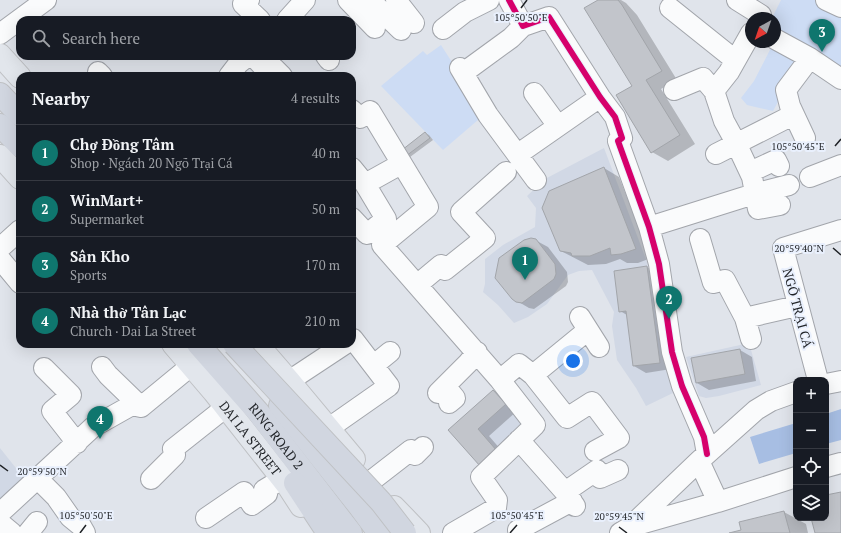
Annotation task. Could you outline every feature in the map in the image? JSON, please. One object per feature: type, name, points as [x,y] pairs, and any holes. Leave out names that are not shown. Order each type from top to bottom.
[{"type":"highway","points":[[0,94],[16,111]]},
{"type":"highway","points":[[0,125],[16,142]]},
{"type":"highway","name":"RING ROAD 2","points":[[237,348],[323,461],[360,506],[379,533]]},
{"type":"highway","points":[[238,348],[381,502],[405,533]]},
{"type":"highway","points":[[199,355],[327,533]]},
{"type":"highway","name":"RING ROAD 2","points":[[199,355],[258,412],[350,533]]},
{"type":"main road","points":[[0,55],[16,72]]},
{"type":"main road","points":[[0,156],[16,174]]},
{"type":"main road","name":"DAI LA STREET","points":[[182,348],[199,355],[226,407],[298,501],[327,533]]},
{"type":"main road","points":[[264,348],[289,381],[334,436],[419,533]]},
{"type":"main road","points":[[334,436],[391,533]]},
{"type":"main road","points":[[298,501],[317,533]]},
{"type":"street","points":[[24,16],[46,0]]},
{"type":"street","points":[[249,0],[243,4],[256,16]]},
{"type":"street","points":[[362,4],[408,26],[396,0]]},
{"type":"street","points":[[443,28],[465,12],[489,0]]},
{"type":"street","points":[[509,0],[523,26]]},
{"type":"street","points":[[737,0],[764,11]]},
{"type":"street","points":[[826,0],[841,7]]},
{"type":"street","points":[[362,4],[375,28]]},
{"type":"street","points":[[670,8],[735,60]]},
{"type":"street","points":[[536,180],[488,115],[462,71],[511,38],[523,26],[549,17],[600,97],[615,117],[622,138],[618,142],[649,227],[659,264],[672,352],[682,386],[704,437],[703,458],[718,502]]},
{"type":"street","points":[[3,32],[16,22]]},
{"type":"street","points":[[781,42],[810,58],[841,80]]},
{"type":"street","points":[[714,91],[729,72],[745,43]]},
{"type":"street","points":[[805,138],[790,106],[786,90],[810,58]]},
{"type":"street","points":[[238,63],[250,72]]},
{"type":"street","points":[[238,63],[268,72],[274,68],[278,72]]},
{"type":"street","points":[[674,90],[703,78],[714,91],[724,121],[750,172],[758,209],[780,206]]},
{"type":"street","points":[[534,93],[558,126]]},
{"type":"street","points":[[524,150],[600,97]]},
{"type":"street","points":[[356,114],[360,118],[370,111],[428,207],[382,245],[477,352],[534,425],[481,477],[497,500],[496,508],[453,533]]},
{"type":"street","points":[[716,154],[787,118]]},
{"type":"street","points":[[750,172],[776,160],[779,166]]},
{"type":"street","points":[[365,184],[401,164]]},
{"type":"street","points":[[810,177],[841,165]]},
{"type":"street","points":[[417,285],[441,265],[445,270],[485,238],[461,212],[506,172]]},
{"type":"street","points":[[356,173],[365,184],[386,219],[367,234],[356,222]]},
{"type":"street","points":[[649,227],[754,194],[790,185]]},
{"type":"street","name":"NGÕ TRẠI CÁ","points":[[817,377],[797,306],[783,248],[841,230]]},
{"type":"street","points":[[0,248],[16,234]]},
{"type":"street","points":[[700,239],[713,283],[726,280],[745,318],[751,339]]},
{"type":"street","points":[[0,259],[16,278]]},
{"type":"street","points":[[745,318],[797,306]]},
{"type":"street","points":[[533,375],[584,324],[600,347]]},
{"type":"street","points":[[334,436],[389,386],[356,343]]},
{"type":"street","points":[[289,381],[339,348]]},
{"type":"street","points":[[374,365],[390,352]]},
{"type":"street","points":[[444,394],[477,352]]},
{"type":"street","points":[[141,407],[199,355]]},
{"type":"street","points":[[500,380],[519,364],[533,375],[567,418],[592,402],[619,438],[595,451]]},
{"type":"street","points":[[102,367],[108,375],[141,407]]},
{"type":"street","points":[[44,368],[71,394],[52,411],[77,443]]},
{"type":"street","points":[[829,383],[841,381]]},
{"type":"street","points":[[625,530],[756,410],[770,401],[793,393]]},
{"type":"street","points":[[0,513],[93,427],[132,405],[141,407]]},
{"type":"street","points":[[151,479],[175,455],[173,449],[226,407]]},
{"type":"street","points":[[519,440],[570,500]]},
{"type":"street","points":[[371,480],[411,450],[415,455],[423,447]]},
{"type":"street","points":[[829,467],[841,463]]},
{"type":"street","points":[[518,530],[570,500],[597,470],[600,478],[618,470]]},
{"type":"street","points":[[625,530],[793,478]]},
{"type":"street","points":[[38,479],[56,497],[70,517],[81,526],[85,533]]},
{"type":"street","points":[[206,518],[244,492],[252,505],[267,494],[264,490],[282,479]]},
{"type":"street","points":[[0,524],[12,533]]},
{"type":"shaded area","points":[[781,0],[817,0],[841,10],[841,76],[781,39],[781,12],[775,12]]},
{"type":"shaded area","points":[[441,45],[485,114],[443,150],[381,86],[423,51],[427,55]]},
{"type":"shaded area","points":[[781,46],[806,59],[785,89],[773,111],[747,105],[741,98],[754,81],[771,48],[781,48]]},
{"type":"shaded area","points":[[604,148],[647,262],[662,355],[673,393],[646,406],[617,360],[612,326],[614,312],[592,270],[579,271],[568,275],[547,304],[528,317],[514,323],[498,305],[483,292],[485,284],[485,259],[503,245],[535,227],[536,208],[527,196],[545,179]]},
{"type":"shaded area","points":[[749,343],[761,385],[719,396],[706,398],[699,396],[686,357]]},
{"type":"shaded area","points":[[493,390],[524,425],[480,466],[448,430]]},
{"type":"shaded area","points":[[841,409],[841,440],[829,443],[829,413]]},
{"type":"shaded area","points":[[793,424],[793,454],[759,464],[750,437]]},
{"type":"shaded area","points":[[0,448],[27,482],[0,508]]},
{"type":"building","points":[[598,0],[618,0],[662,71],[646,80],[680,135],[651,153],[616,95],[632,86],[584,8]]},
{"type":"building","points":[[425,132],[430,138],[406,156],[402,150]]},
{"type":"building","points":[[604,167],[636,249],[621,254],[611,255],[610,248],[590,256],[572,256],[571,253],[560,251],[542,208],[549,191]]},
{"type":"building","points":[[531,238],[536,239],[555,264],[556,274],[554,279],[522,303],[516,302],[495,278],[499,258],[524,240]]},
{"type":"building","points":[[647,266],[660,363],[633,366],[626,311],[619,312],[614,271]]},
{"type":"building","points":[[740,349],[745,374],[696,383],[691,358]]},
{"type":"building","points":[[493,390],[506,404],[478,429],[497,451],[480,466],[448,430]]},
{"type":"building","points":[[841,492],[841,533],[815,533],[812,521],[829,521],[829,494]]},
{"type":"building","points":[[784,511],[790,533],[729,533],[741,530],[739,522]]},
{"type":"cycle path","points":[[509,0],[523,26],[549,17],[600,97],[615,117],[622,138],[618,141],[649,227],[659,264],[672,352],[682,386],[704,437],[707,454]]},
{"type":"place","name":"Sân Kho","points":[[822,52]]},
{"type":"place","name":"Chợ Đồng Tâm","points":[[525,280]]},
{"type":"place","name":"WinMart+","points":[[669,319]]},
{"type":"place","name":"Nhà thờ Tân Lạc","points":[[100,439]]}]
